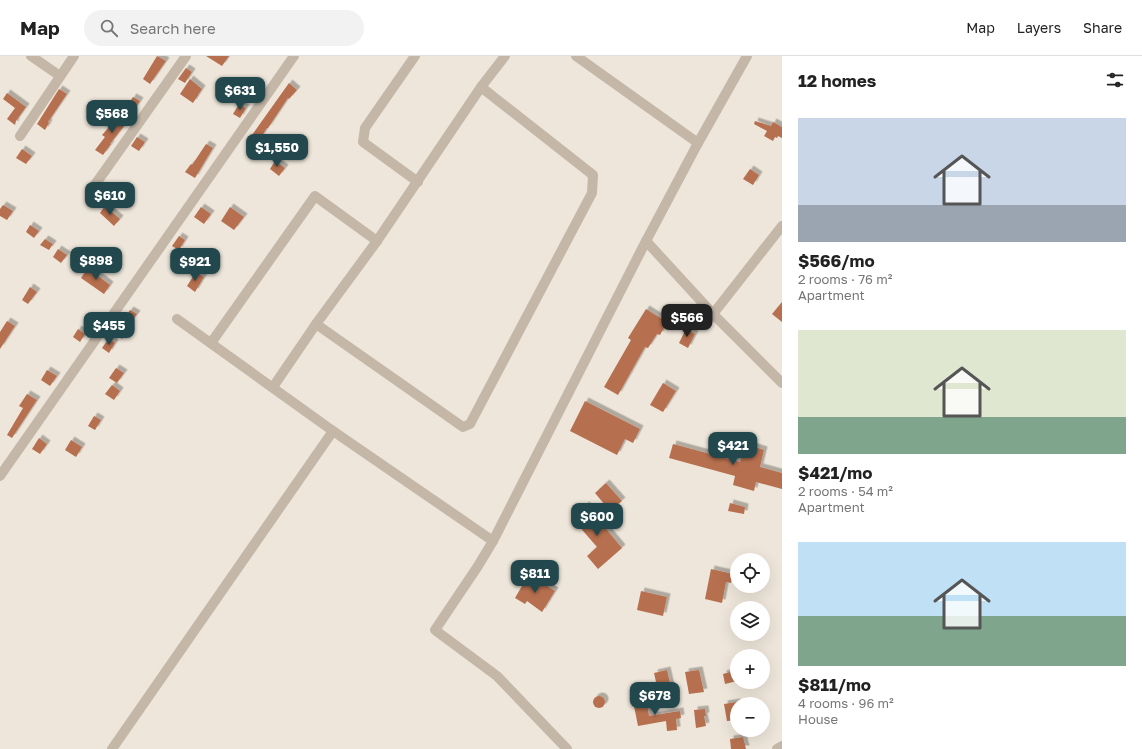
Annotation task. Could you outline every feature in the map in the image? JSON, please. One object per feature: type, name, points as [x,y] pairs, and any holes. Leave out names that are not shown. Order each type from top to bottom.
[{"type":"street","points":[[32,56],[60,76]]},
{"type":"street","points":[[20,136],[74,56]]},
{"type":"street","points":[[92,189],[186,56]]},
{"type":"street","points":[[0,476],[294,56]]},
{"type":"street","points":[[415,56],[365,128],[363,142],[418,182]]},
{"type":"street","points":[[273,387],[316,324],[418,182],[481,87],[505,56]]},
{"type":"street","points":[[576,56],[698,143]]},
{"type":"street","points":[[567,749],[497,676],[435,630],[478,566],[492,541],[646,241],[698,143],[747,56]]},
{"type":"street","points":[[316,324],[463,427],[470,424],[592,193],[593,175],[481,87]]},
{"type":"street","points":[[211,343],[315,196],[377,241]]},
{"type":"street","points":[[713,314],[782,226]]},
{"type":"street","points":[[646,241],[713,314],[782,383]]},
{"type":"street","points":[[177,319],[333,431],[492,541]]},
{"type":"street","points":[[112,749],[333,431]]},
{"type":"street","points":[[777,749],[782,746]]},
{"type":"building","points":[[157,56],[166,61],[150,84],[143,79]]},
{"type":"building","points":[[206,56],[229,56],[222,66]]},
{"type":"building","points":[[186,68],[192,72],[185,83],[178,79]]},
{"type":"building","points":[[190,79],[202,89],[193,103],[180,94]]},
{"type":"building","points":[[289,83],[297,90],[289,99],[288,98],[259,140],[252,135]]},
{"type":"building","points":[[59,89],[67,94],[48,122],[49,123],[45,130],[37,124]]},
{"type":"building","points":[[243,91],[250,97],[244,104],[237,98]]},
{"type":"building","points":[[7,93],[26,107],[16,121],[15,125],[7,119],[15,108],[3,99]]},
{"type":"building","points":[[133,97],[140,101],[132,113],[125,109]]},
{"type":"building","points":[[239,104],[246,108],[240,118],[233,114]]},
{"type":"building","points":[[125,112],[131,117],[103,155],[95,150],[105,137],[102,135],[110,126],[114,129]]},
{"type":"building","points":[[755,121],[771,126],[773,122],[782,127],[782,138],[778,136],[777,138],[775,137],[773,141],[764,136],[767,131],[754,124]]},
{"type":"building","points":[[137,137],[145,142],[139,151],[131,146]]},
{"type":"building","points":[[206,144],[213,148],[195,178],[185,172],[191,164],[192,165]]},
{"type":"building","points":[[22,149],[32,156],[26,164],[16,158]]},
{"type":"building","points":[[275,161],[285,168],[279,176],[270,169]]},
{"type":"building","points":[[750,169],[759,175],[753,185],[743,179]]},
{"type":"building","points":[[3,205],[13,211],[7,220],[0,216],[0,209]]},
{"type":"building","points":[[105,206],[120,219],[114,226],[100,213]]},
{"type":"building","points":[[201,207],[211,214],[204,224],[194,217]]},
{"type":"building","points":[[230,207],[244,217],[234,230],[221,221]]},
{"type":"building","points":[[30,225],[39,231],[34,238],[26,232]]},
{"type":"building","points":[[179,236],[185,240],[179,250],[172,246]]},
{"type":"building","points":[[45,239],[53,244],[49,250],[40,245]]},
{"type":"building","points":[[58,249],[67,255],[61,263],[53,257]]},
{"type":"building","points":[[88,268],[110,285],[104,294],[81,278]]},
{"type":"building","points":[[196,272],[204,277],[195,292],[187,286]]},
{"type":"building","points":[[30,287],[37,292],[28,304],[22,300]]},
{"type":"building","points":[[782,302],[782,322],[772,314]]},
{"type":"building","points":[[646,309],[667,322],[660,335],[657,334],[648,348],[645,347],[618,395],[604,387],[631,340],[628,338]]},
{"type":"building","points":[[130,310],[137,314],[126,329],[128,330],[122,339],[114,333]]},
{"type":"building","points":[[7,321],[15,326],[0,349],[0,332]]},
{"type":"building","points":[[78,329],[85,334],[80,342],[73,337]]},
{"type":"building","points":[[686,329],[695,334],[688,348],[679,343]]},
{"type":"building","points":[[109,338],[115,343],[109,353],[102,348]]},
{"type":"building","points":[[116,368],[124,373],[117,383],[109,378]]},
{"type":"building","points":[[47,370],[57,376],[50,386],[41,380]]},
{"type":"building","points":[[663,383],[676,391],[663,412],[650,405]]},
{"type":"building","points":[[112,385],[120,391],[114,400],[105,394]]},
{"type":"building","points":[[27,394],[37,400],[12,438],[7,435],[23,408],[19,406]]},
{"type":"building","points":[[585,401],[640,429],[633,443],[625,439],[617,455],[570,431]]},
{"type":"building","points":[[94,416],[101,420],[95,430],[88,426]]},
{"type":"building","points":[[39,438],[47,444],[40,454],[32,449]]},
{"type":"building","points":[[71,440],[82,447],[76,457],[65,450]]},
{"type":"building","points":[[673,444],[740,462],[745,444],[764,450],[760,467],[782,473],[782,489],[756,482],[754,491],[733,485],[735,476],[669,458]]},
{"type":"building","points":[[606,483],[622,501],[610,511],[595,493]]},
{"type":"building","points":[[730,503],[745,507],[744,514],[728,511]]},
{"type":"building","points":[[586,505],[622,548],[598,569],[587,556],[597,547],[571,517]]},
{"type":"building","points":[[711,569],[730,573],[730,583],[726,582],[722,603],[705,599]]},
{"type":"building","points":[[526,579],[537,585],[539,581],[555,591],[542,612],[527,601],[525,604],[515,598]]},
{"type":"building","points":[[641,591],[667,597],[663,616],[637,610]]},
{"type":"building","points":[[667,670],[672,692],[659,695],[654,673]]},
{"type":"building","points":[[699,670],[704,692],[689,694],[685,672]]},
{"type":"building","points":[[730,672],[730,683],[725,684],[723,674]]},
{"type":"building","points":[[599,696],[603,698],[605,702],[603,706],[599,708],[595,706],[593,702],[595,698]]},
{"type":"building","points":[[646,698],[649,716],[680,711],[681,718],[676,719],[677,730],[667,731],[666,721],[638,726],[633,701]]},
{"type":"building","points":[[730,703],[730,721],[727,721],[724,704]]},
{"type":"building","points":[[705,709],[706,716],[704,716],[706,726],[696,728],[694,710]]},
{"type":"building","points":[[743,737],[746,749],[731,749],[730,739]]}]
